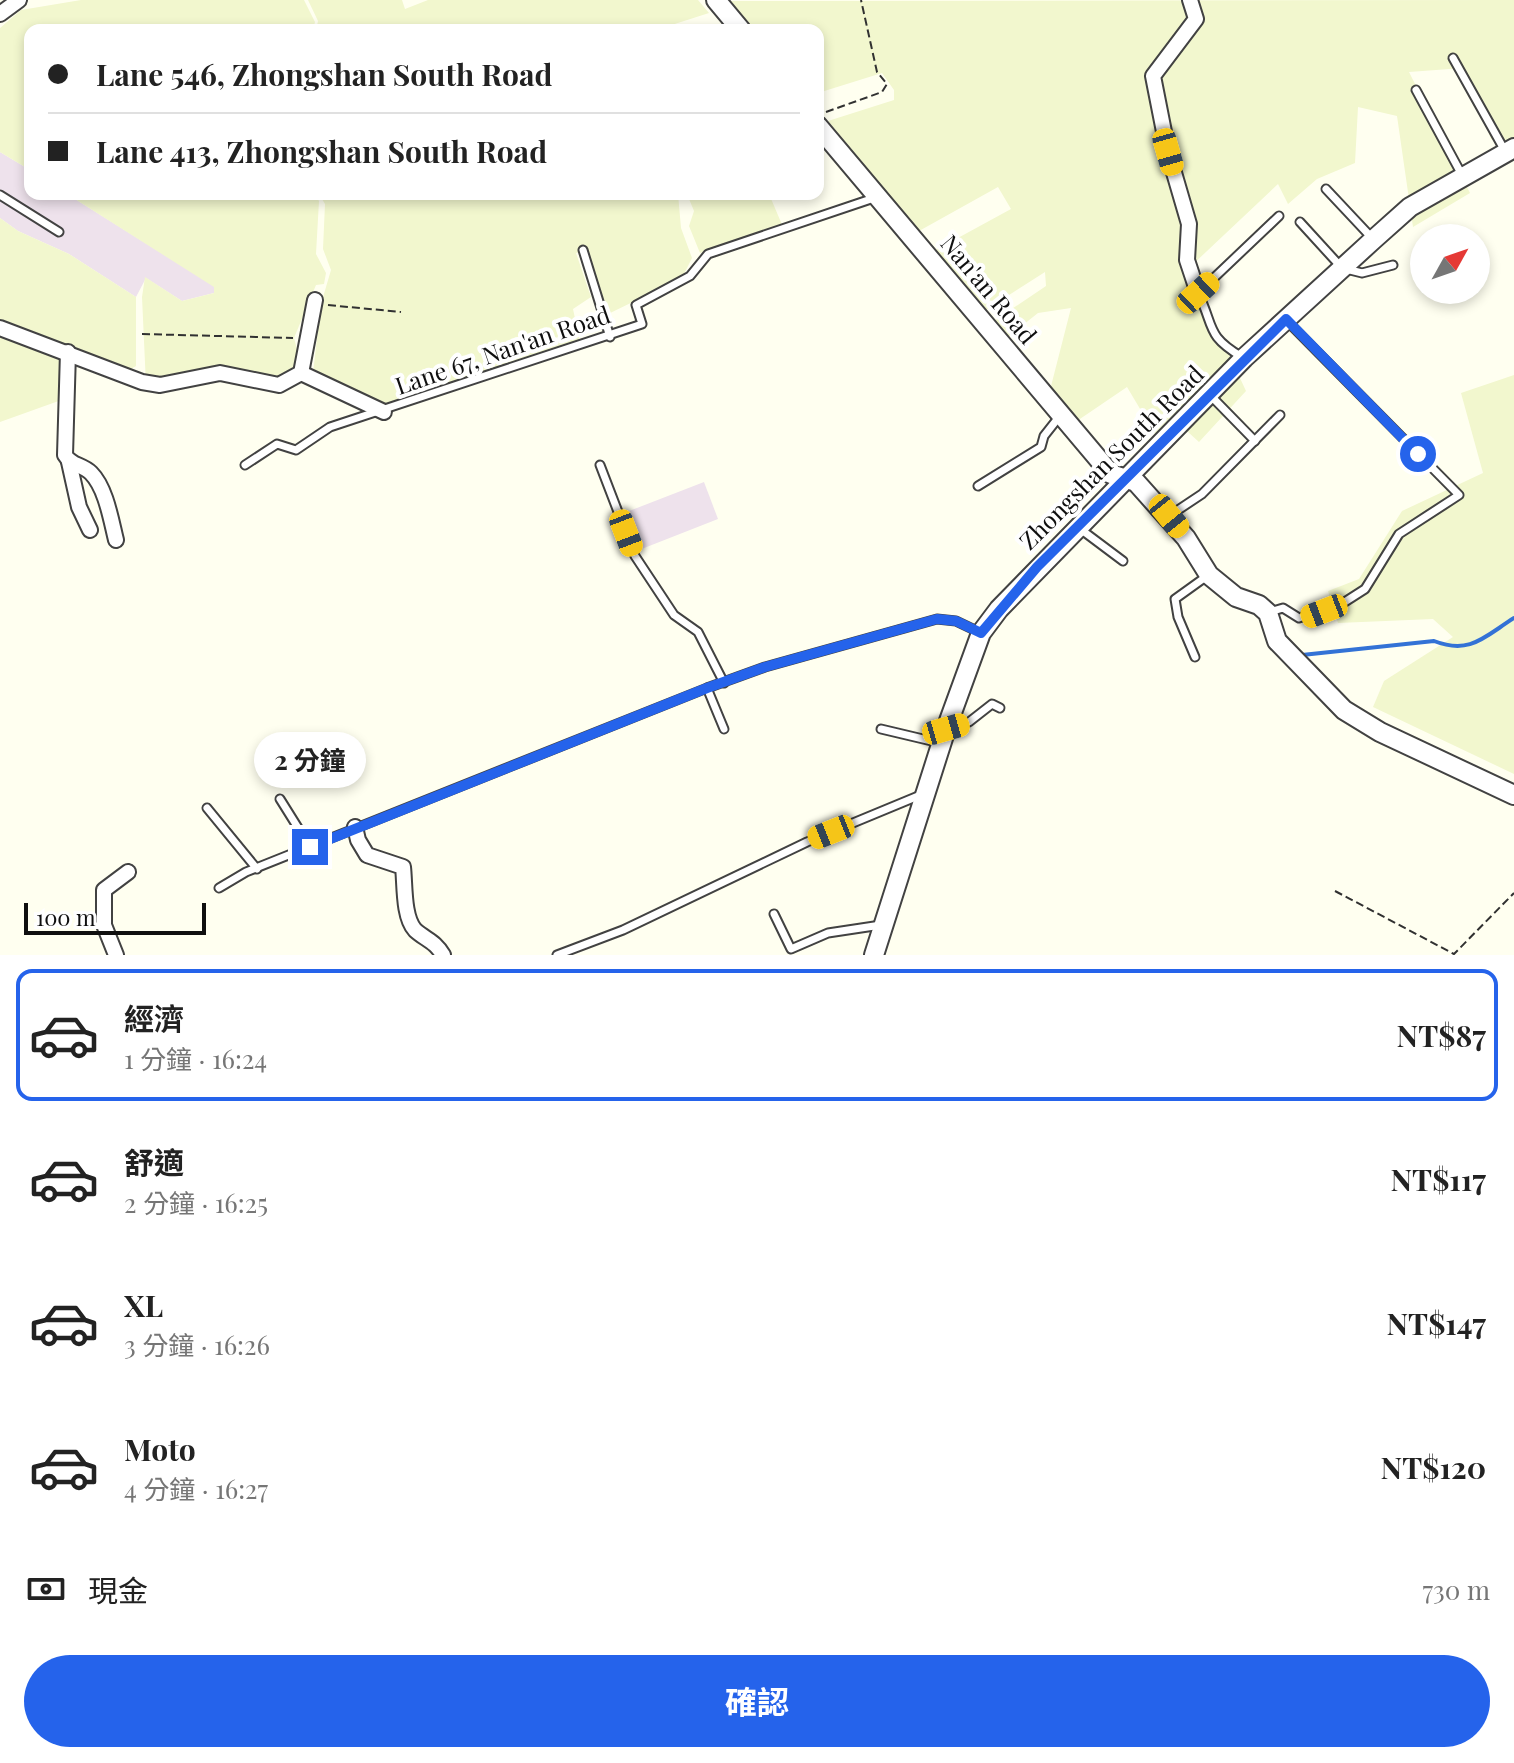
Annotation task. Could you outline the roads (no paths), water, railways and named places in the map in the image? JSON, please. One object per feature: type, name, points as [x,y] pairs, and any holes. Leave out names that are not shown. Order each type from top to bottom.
[{"type":"street","points":[[0,14],[19,0]]},
{"type":"street","points":[[716,0],[736,24]]},
{"type":"street","points":[[1190,0],[1196,19],[1153,76],[1168,152],[1189,224],[1187,260],[1198,293]]},
{"type":"street","name":"Nan'an Road","points":[[824,133],[1111,474],[1136,482],[1169,516],[1209,575],[1236,597],[1268,613]]},
{"type":"street","name":"Zhongshan South Road","points":[[874,955],[944,736],[981,633],[1077,526],[1286,319],[1410,207],[1510,150]]},
{"type":"street","points":[[0,328],[142,382],[160,385],[220,373],[279,385],[301,373],[318,302]]},
{"type":"street","points":[[68,352],[65,455],[79,507],[90,530]]},
{"type":"street","points":[[301,373],[384,412]]},
{"type":"street","points":[[69,462],[91,473],[97,482],[116,540]]},
{"type":"street","points":[[1268,613],[1277,641],[1344,710],[1380,732],[1514,795]]},
{"type":"street","points":[[355,827],[367,855],[403,867],[410,923],[418,932],[436,942],[443,955]]},
{"type":"street","points":[[116,955],[104,925],[104,890],[128,872]]},
{"type":"lane","points":[[1453,58],[1510,150]]},
{"type":"lane","points":[[1416,90],[1462,175]]},
{"type":"lane","points":[[1326,189],[1373,240]]},
{"type":"lane","points":[[0,195],[59,232]]},
{"type":"lane","name":"Lane 67, Nan'an Road","points":[[245,465],[277,444],[296,450],[330,427],[384,412],[642,324],[636,305],[690,276],[708,254],[880,196]]},
{"type":"lane","points":[[1244,358],[1222,345],[1211,332],[1198,293],[1279,216]]},
{"type":"lane","points":[[1300,222],[1342,268],[1362,273],[1393,265]]},
{"type":"lane","points":[[583,250],[610,337]]},
{"type":"lane","points":[[1268,613],[1283,608],[1299,618],[1340,605],[1365,589],[1399,534],[1459,495],[1286,319]]},
{"type":"lane","points":[[1210,394],[1255,441]]},
{"type":"lane","points":[[978,486],[1041,447],[1044,436],[1060,415]]},
{"type":"lane","points":[[1169,516],[1202,494],[1280,415]]},
{"type":"lane","points":[[600,465],[635,556],[674,615],[698,632],[724,683]]},
{"type":"lane","points":[[1077,526],[1123,561]]},
{"type":"lane","points":[[1195,657],[1178,617],[1175,599],[1209,575]]},
{"type":"lane","points":[[219,888],[355,827],[707,688],[910,624],[937,619],[956,621],[981,633]]},
{"type":"lane","points":[[707,688],[724,729]]},
{"type":"lane","points":[[881,729],[944,736],[992,704],[1000,708]]},
{"type":"lane","points":[[557,955],[623,930],[807,842],[928,792]]},
{"type":"lane","points":[[280,799],[310,847]]},
{"type":"lane","points":[[207,808],[257,869]]},
{"type":"lane","points":[[774,914],[791,949],[828,933],[885,925]]},
{"type":"waterway","points":[[1302,655],[1434,641],[1447,645],[1467,645],[1514,618]]}]
